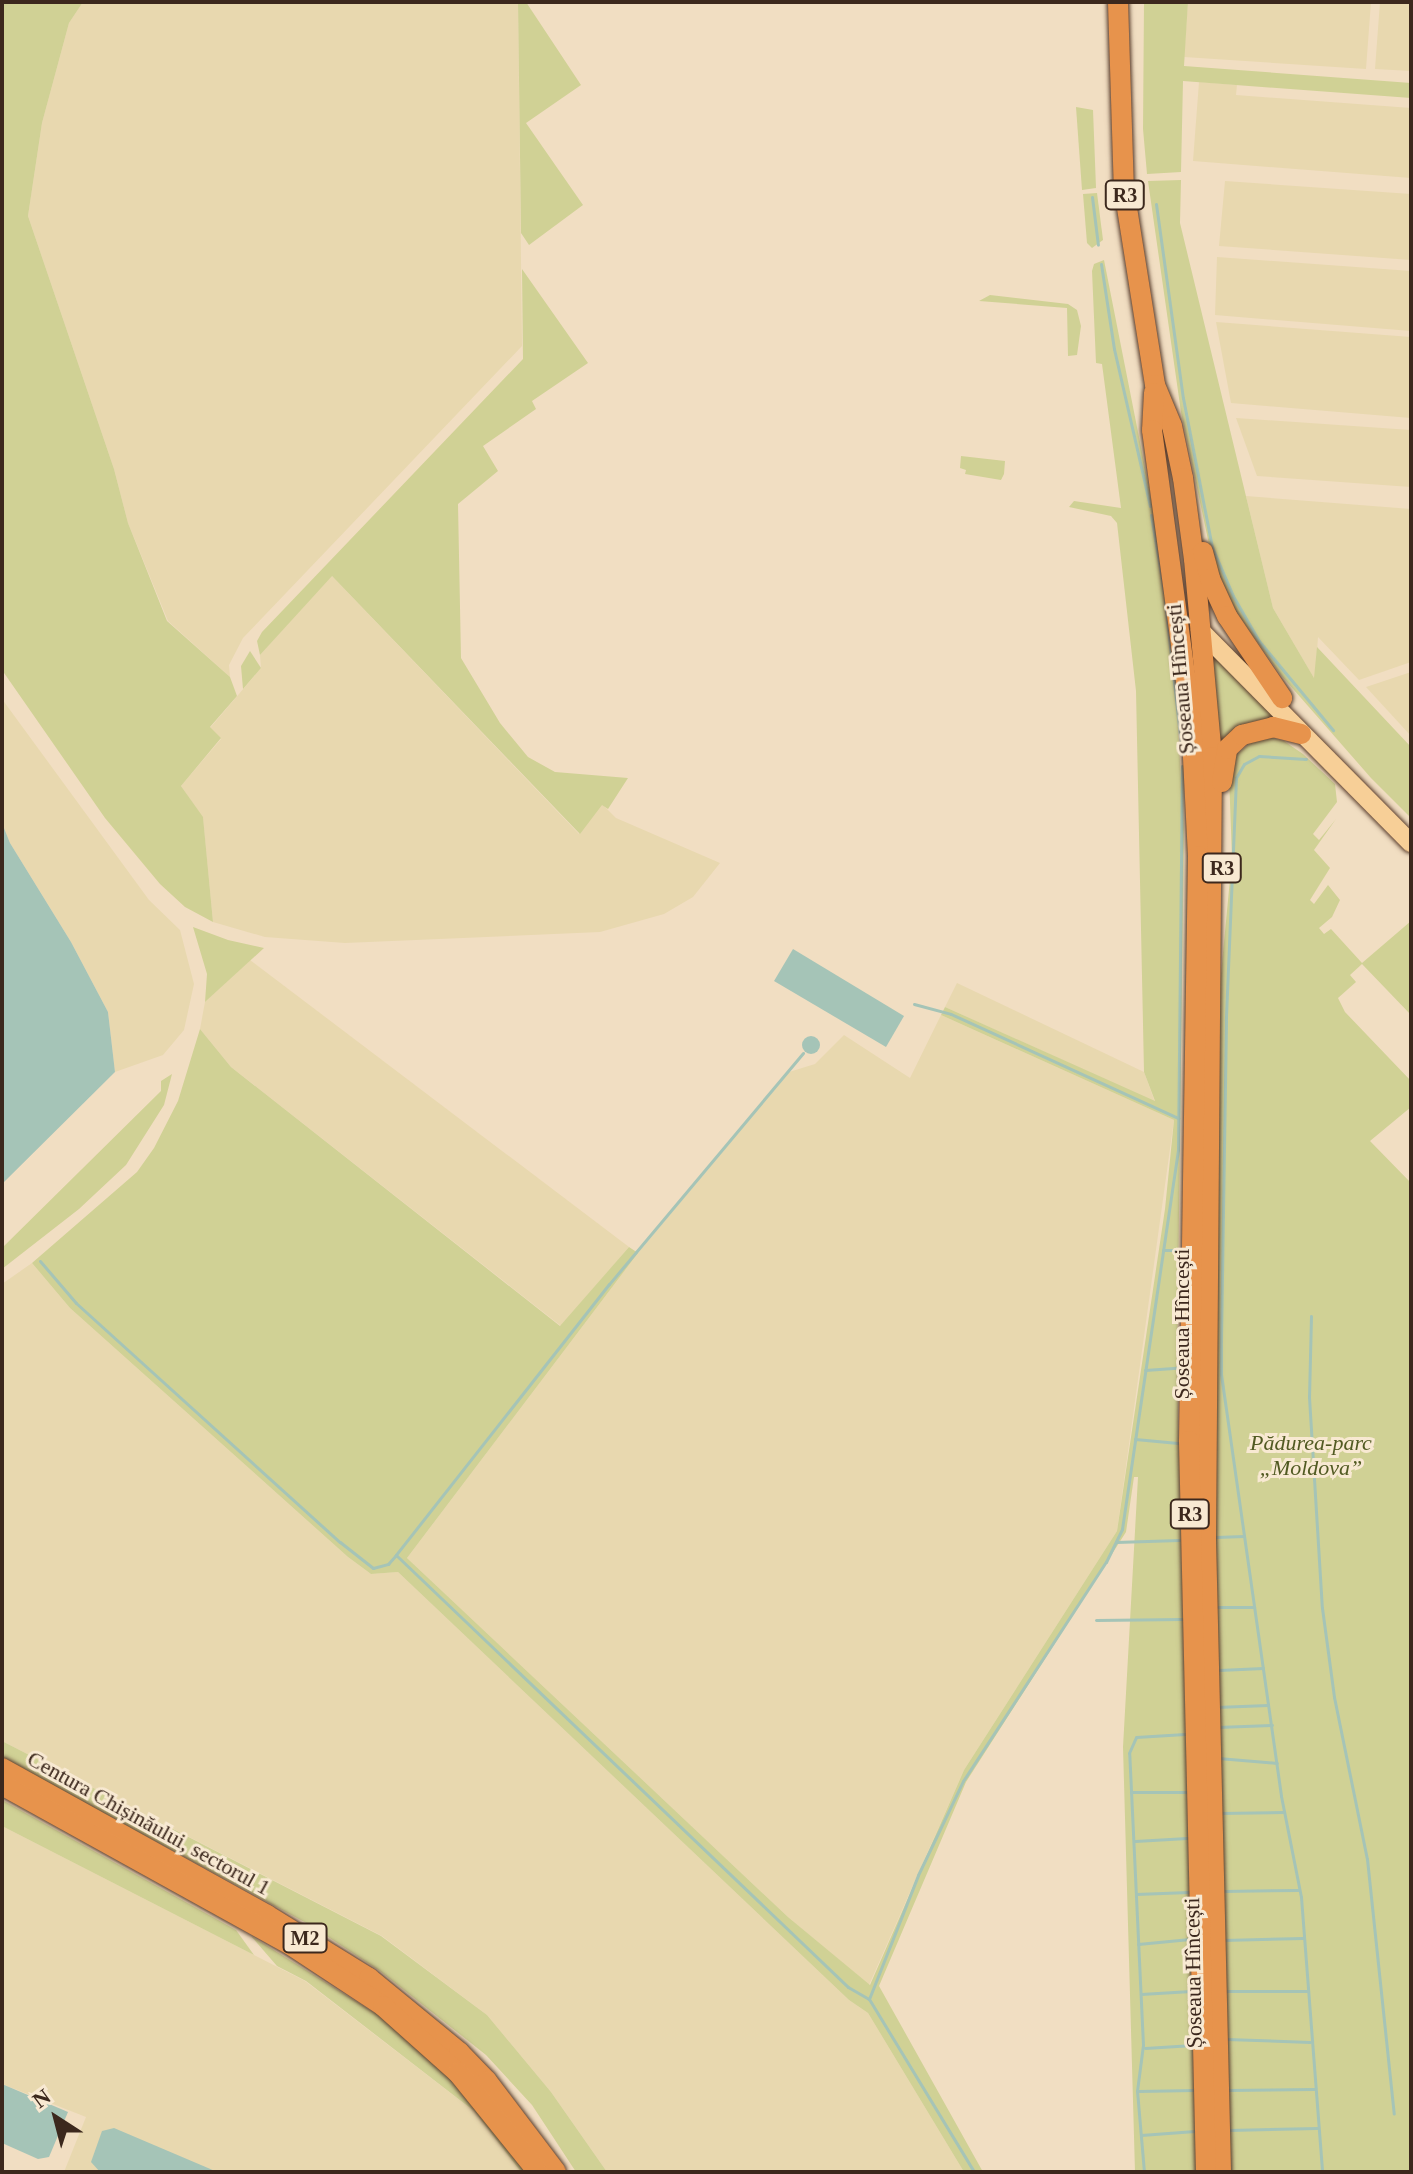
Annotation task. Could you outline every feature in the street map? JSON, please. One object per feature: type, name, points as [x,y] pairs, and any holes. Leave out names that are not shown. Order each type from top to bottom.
[{"type":"highway","name":"R3","points":[[1118,2],[1124,189],[1155,385],[1152,430],[1162,481],[1170,501],[1188,610],[1198,632],[1192,641],[1200,791],[1198,856]]},
{"type":"highway","name":"R3","points":[[1155,385],[1172,426],[1183,478],[1192,498],[1204,559],[1218,599],[1282,698]]},
{"type":"highway","name":"Șoseaua Hîncești","points":[[1183,478],[1212,757],[1206,1540],[1221,2172]]},
{"type":"highway","name":"Șoseaua Hîncești","points":[[1162,481],[1184,656],[1198,856],[1189,1441],[1206,2172]]},
{"type":"highway","points":[[1184,656],[1186,645],[1198,632]]},
{"type":"highway","name":"R3","points":[[1210,1069],[1219,964],[1223,763],[1234,741],[1253,730],[1273,727],[1301,734]]},
{"type":"highway","name":"Centura Chișinăului, sectorul 1","points":[[2,1768],[267,1915],[380,1985],[459,2052],[487,2081],[556,2172]]},
{"type":"highway","name":"Centura Chișinăului, sectorul 1","points":[[2,1785],[292,1946],[383,2006],[458,2073],[538,2172]]},
{"type":"main road","points":[[1198,632],[1212,629],[1218,633],[1343,765],[1350,779]]},
{"type":"main road","points":[[1198,632],[1337,771],[1350,779],[1411,843]]},
{"type":"shaded area","points":[[83,2],[518,2],[522,346],[243,638],[229,665],[230,677],[168,621],[128,523],[114,469],[28,216],[42,123],[69,23]]},
{"type":"shaded area","points":[[1188,2],[1371,2],[1366,69],[1184,57]]},
{"type":"shaded area","points":[[1380,2],[1411,2],[1411,71],[1375,69]]},
{"type":"shaded area","points":[[1199,82],[1237,85],[1236,95],[1411,108],[1411,178],[1193,161]]},
{"type":"shaded area","points":[[1225,181],[1411,194],[1411,260],[1219,246]]},
{"type":"shaded area","points":[[1217,257],[1411,271],[1411,331],[1215,315]]},
{"type":"shaded area","points":[[1216,322],[1411,337],[1411,418],[1231,403]]},
{"type":"shaded area","points":[[1236,418],[1411,430],[1411,487],[1257,476]]},
{"type":"shaded area","points":[[1246,496],[1411,509],[1411,662],[1359,680],[1318,637],[1315,680],[1273,608]]},
{"type":"shaded area","points":[[331,575],[579,834],[602,804],[616,818],[720,863],[693,897],[664,914],[600,932],[345,943],[265,937],[213,922],[203,818],[181,786],[221,739],[210,728],[261,668],[260,655]]},
{"type":"shaded area","points":[[1411,672],[1411,736],[1366,687]]},
{"type":"shaded area","points":[[2,699],[149,900],[180,930],[194,984],[184,1030],[163,1055],[115,1072],[108,1012],[71,942],[10,843],[2,823]]},
{"type":"shaded area","points":[[2,823],[10,843],[71,942],[108,1012],[115,1072],[2,1184]]},
{"type":"shaded area","points":[[793,949],[904,1016],[886,1047],[774,981]]},
{"type":"shaded area","points":[[250,960],[629,1247],[561,1326],[231,1067],[200,1029],[205,1002]]},
{"type":"shaded area","points":[[957,983],[1144,1072],[1155,1102],[945,1007]]},
{"type":"shaded area","points":[[941,1015],[1174,1120],[1117,1531],[964,1770],[869,1985],[788,1917],[407,1558],[638,1253],[789,1072],[815,1064],[844,1035],[910,1078]]},
{"type":"shaded area","points":[[807,1036],[815,1036],[820,1045],[818,1052],[807,1054],[802,1049],[802,1041]]},
{"type":"shaded area","points":[[32,1263],[70,1308],[348,1557],[371,1574],[398,1572],[849,2000],[868,2013],[964,2172],[607,2172],[551,2092],[487,2015],[382,1936],[2,1741],[2,1284]]},
{"type":"shaded area","points":[[2,1826],[305,1981],[474,2111],[521,2172],[64,2172],[86,2117],[2,2084]]},
{"type":"shaded area","points":[[2,2084],[68,2112],[49,2157],[38,2159],[2,2143]]},
{"type":"shaded area","points":[[114,2128],[217,2172],[100,2172],[91,2162],[102,2131]]},
{"type":"green space","points":[[2,2],[83,2],[69,23],[42,123],[28,216],[114,469],[128,523],[167,621],[230,677],[237,696],[210,727],[221,738],[181,786],[203,817],[213,922],[185,907],[160,884],[105,818],[2,670]]},
{"type":"green space","points":[[518,2],[526,2],[581,85],[526,123],[583,205],[529,245],[521,233]]},
{"type":"green space","points":[[1144,2],[1188,2],[1184,66],[1411,83],[1411,98],[1183,81],[1181,172],[1147,174],[1143,129]]},
{"type":"green space","points":[[1076,107],[1093,110],[1096,188],[1082,190]]},
{"type":"green space","points":[[1181,180],[1180,223],[1273,608],[1314,678],[1317,647],[1411,747],[1411,818],[1371,778],[1280,674],[1237,613],[1210,549],[1181,412],[1148,181]]},
{"type":"green space","points":[[1097,193],[1103,240],[1092,248],[1087,243],[1083,194]]},
{"type":"green space","points":[[1104,260],[1153,508],[1174,661],[1184,828],[1177,1368],[1196,2172],[1135,2172],[1123,1747],[1138,1477],[1134,1477],[1126,1532],[966,1782],[879,1986],[983,2172],[964,2172],[868,2013],[849,2000],[398,1572],[371,1574],[348,1557],[70,1308],[32,1263],[137,1172],[154,1148],[178,1101],[200,1029],[231,1067],[560,1326],[629,1247],[638,1253],[407,1558],[788,1917],[870,1985],[964,1770],[1117,1531],[1165,1209],[1174,1120],[941,1015],[945,1007],[1155,1101],[1144,1072],[1136,691],[1117,523],[1111,516],[1069,507],[1074,501],[1121,508],[1102,364],[1096,363],[1092,271],[1094,264]]},
{"type":"green space","points":[[522,269],[588,363],[532,401],[536,409],[483,446],[498,471],[458,504],[461,658],[500,723],[528,757],[555,772],[628,778],[608,809],[602,805],[580,834],[332,576],[260,655],[257,641],[262,632],[523,359]]},
{"type":"green space","points":[[990,295],[1068,304],[1077,310],[1081,326],[1077,355],[1068,356],[1067,308],[979,301]]},
{"type":"green space","points":[[961,456],[1005,461],[1001,480],[965,474],[966,470],[960,468]]},
{"type":"green space","points":[[250,651],[261,668],[243,689],[241,666]]},
{"type":"green space","points":[[1212,651],[1285,723],[1221,748]]},
{"type":"green space","name":"Pădurea-parc „Moldova”","points":[[1269,737],[1284,741],[1303,754],[1335,784],[1337,802],[1313,834],[1319,840],[1336,819],[1314,850],[1330,868],[1310,900],[1314,904],[1328,885],[1340,900],[1332,917],[1319,928],[1324,934],[1331,929],[1362,963],[1411,921],[1411,1015],[1362,964],[1350,975],[1356,982],[1338,998],[1345,1012],[1411,1081],[1411,1107],[1370,1141],[1411,1183],[1411,2172],[1229,2172],[1215,1676],[1219,995],[1232,858],[1229,775],[1237,754],[1253,741]]},
{"type":"green space","points":[[193,927],[228,940],[264,948],[205,1002],[207,974]]},
{"type":"green space","points":[[172,1074],[164,1105],[126,1165],[79,1209],[2,1269],[2,1248],[161,1091],[161,1081]]},
{"type":"green space","points":[[2,1741],[381,1936],[487,2015],[551,2092],[607,2172],[576,2172],[532,2105],[486,2055],[380,1971],[310,1925],[2,1758]]},
{"type":"green space","points":[[2,1800],[236,1930],[254,1955],[2,1826]]},
{"type":"green space","points":[[251,1936],[378,2015],[468,2095],[527,2172],[521,2172],[474,2111],[306,1981],[277,1966]]},
{"type":"waterway","points":[[1092,197],[1098,245]]},
{"type":"waterway","points":[[1156,204],[1183,398],[1212,547],[1233,596],[1259,641],[1333,730]]},
{"type":"waterway","points":[[1101,264],[1114,349],[1150,506]]},
{"type":"waterway","points":[[1151,515],[1164,592]]},
{"type":"waterway","points":[[1165,602],[1182,754]]},
{"type":"waterway","points":[[1306,759],[1259,756],[1244,764],[1236,778],[1226,1021],[1221,1374],[1281,1796],[1301,1897],[1322,2172]]},
{"type":"waterway","points":[[869,1999],[918,1875],[963,1781],[1106,1562],[1122,1529],[1178,1150],[1182,766]]},
{"type":"waterway","points":[[914,1004],[951,1014],[1178,1118]]},
{"type":"waterway","points":[[803,1053],[609,1284],[396,1555],[848,1987],[869,1999],[974,2172]]},
{"type":"waterway","points":[[1163,1250],[1175,1250]]},
{"type":"waterway","points":[[40,1261],[76,1303],[340,1542],[373,1568],[388,1564],[396,1555]]},
{"type":"waterway","points":[[1311,1316],[1309,1397],[1322,1608],[1334,1697],[1367,1859],[1394,2114]]},
{"type":"waterway","points":[[1145,1370],[1177,1368]]},
{"type":"waterway","points":[[1135,1439],[1178,1443]]},
{"type":"waterway","points":[[1216,1537],[1244,1536]]},
{"type":"waterway","points":[[1116,1542],[1179,1540]]},
{"type":"waterway","points":[[1217,1607],[1254,1607]]},
{"type":"waterway","points":[[1096,1620],[1182,1619]]},
{"type":"waterway","points":[[1219,1670],[1263,1668]]},
{"type":"waterway","points":[[1216,1707],[1268,1705]]},
{"type":"waterway","points":[[1217,1727],[1272,1725]]},
{"type":"waterway","points":[[1144,2172],[1137,2091],[1143,2045],[1129,1753],[1136,1737],[1185,1734]]},
{"type":"waterway","points":[[1218,1758],[1277,1763]]},
{"type":"waterway","points":[[1131,1792],[1186,1792]]},
{"type":"waterway","points":[[1219,1813],[1284,1812]]},
{"type":"waterway","points":[[1135,1841],[1187,1838]]},
{"type":"waterway","points":[[1222,1891],[1298,1890]]},
{"type":"waterway","points":[[1136,1894],[1189,1892]]},
{"type":"waterway","points":[[1223,1940],[1303,1938]]},
{"type":"waterway","points":[[1138,1944],[1190,1939]]},
{"type":"waterway","points":[[1141,1994],[1191,1991]]},
{"type":"waterway","points":[[1225,1991],[1308,1991]]},
{"type":"waterway","points":[[1226,2039],[1310,2042]]},
{"type":"waterway","points":[[1145,2048],[1193,2045]]},
{"type":"waterway","points":[[1227,2090],[1314,2089]]},
{"type":"waterway","points":[[1138,2091],[1194,2090]]},
{"type":"waterway","points":[[1228,2130],[1317,2128]]},
{"type":"waterway","points":[[1141,2135],[1195,2131]]}]
